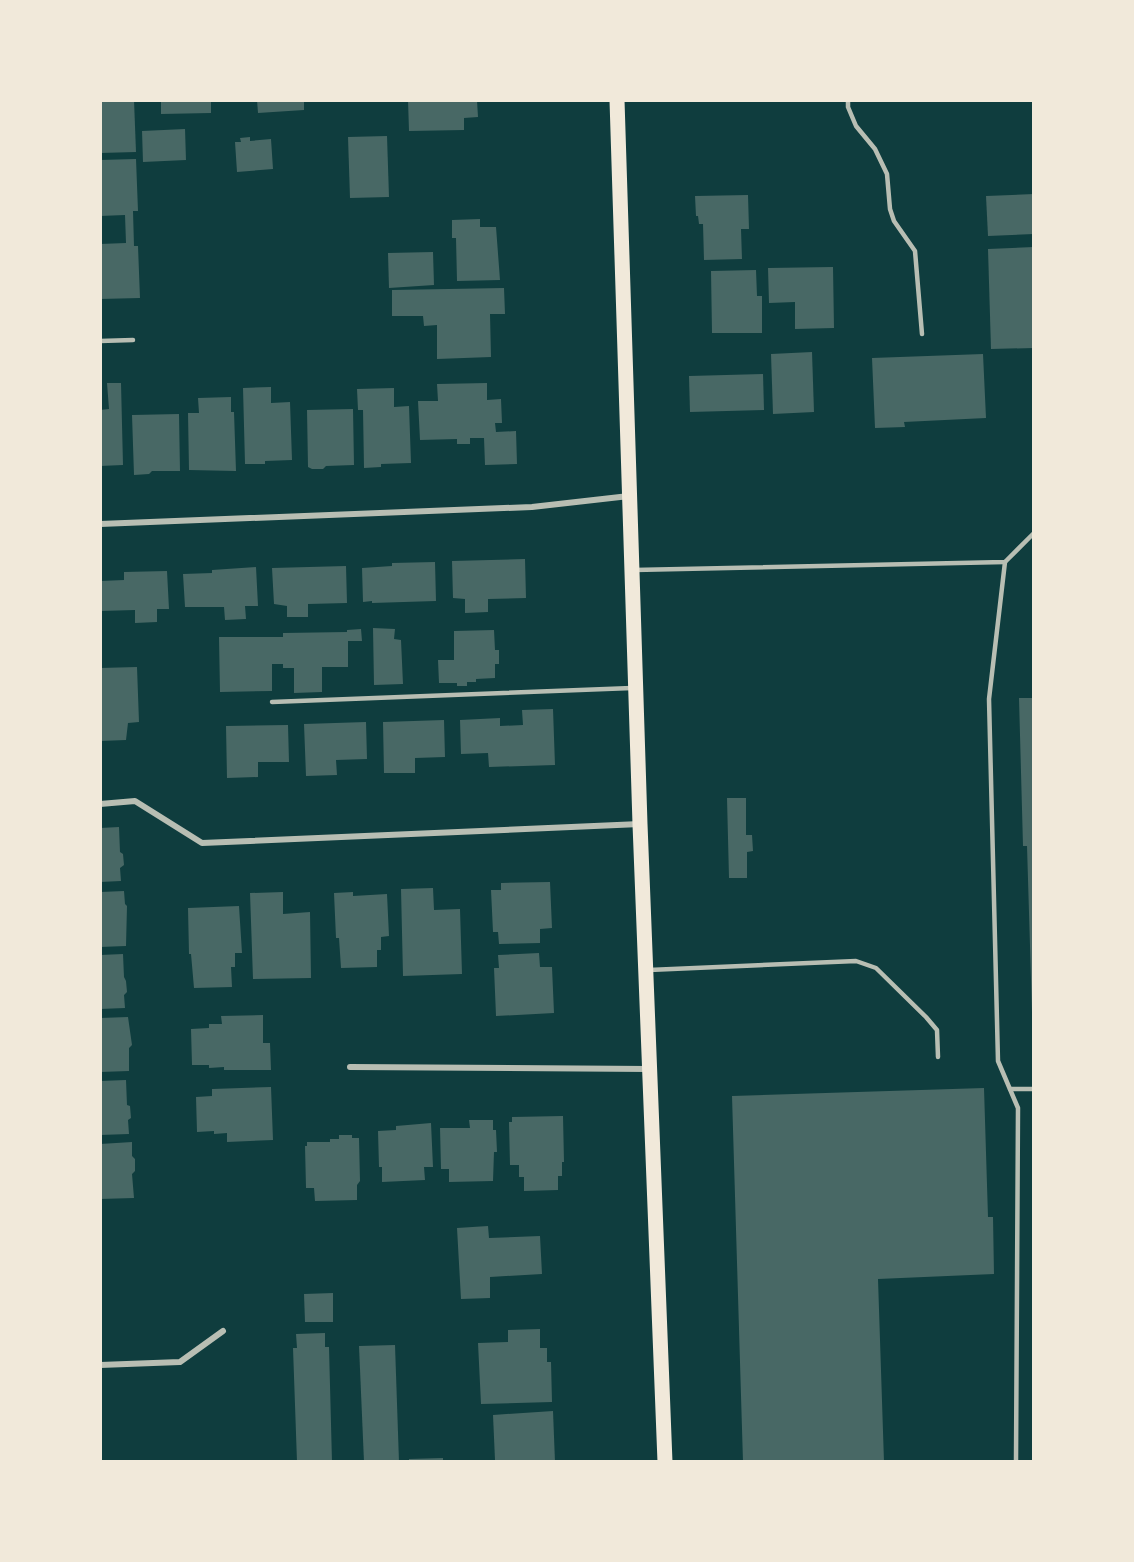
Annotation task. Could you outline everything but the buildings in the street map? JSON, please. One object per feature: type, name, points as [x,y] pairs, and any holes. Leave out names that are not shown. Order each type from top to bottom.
[{"type":"main road","points":[[617,100],[640,824],[665,1461]]},
{"type":"street","points":[[100,524],[532,507],[630,496]]},
{"type":"street","points":[[100,804],[135,801],[202,843],[640,824]]},
{"type":"street","points":[[350,1067],[650,1069]]},
{"type":"street","points":[[100,1365],[180,1362],[223,1331]]},
{"type":"lane","points":[[848,100],[848,107],[856,126],[875,149],[887,174],[890,209],[894,221],[915,251],[922,334]]},
{"type":"lane","points":[[100,341],[133,340]]},
{"type":"lane","points":[[1016,1461],[1018,1108],[998,1061],[989,699],[1005,562],[1034,534]]},
{"type":"lane","points":[[632,570],[1005,562]]},
{"type":"lane","points":[[272,702],[636,688]]},
{"type":"lane","points":[[646,971],[856,961],[876,968],[927,1017],[937,1030],[938,1057]]},
{"type":"lane","points":[[1010,1089],[1034,1089]]}]
